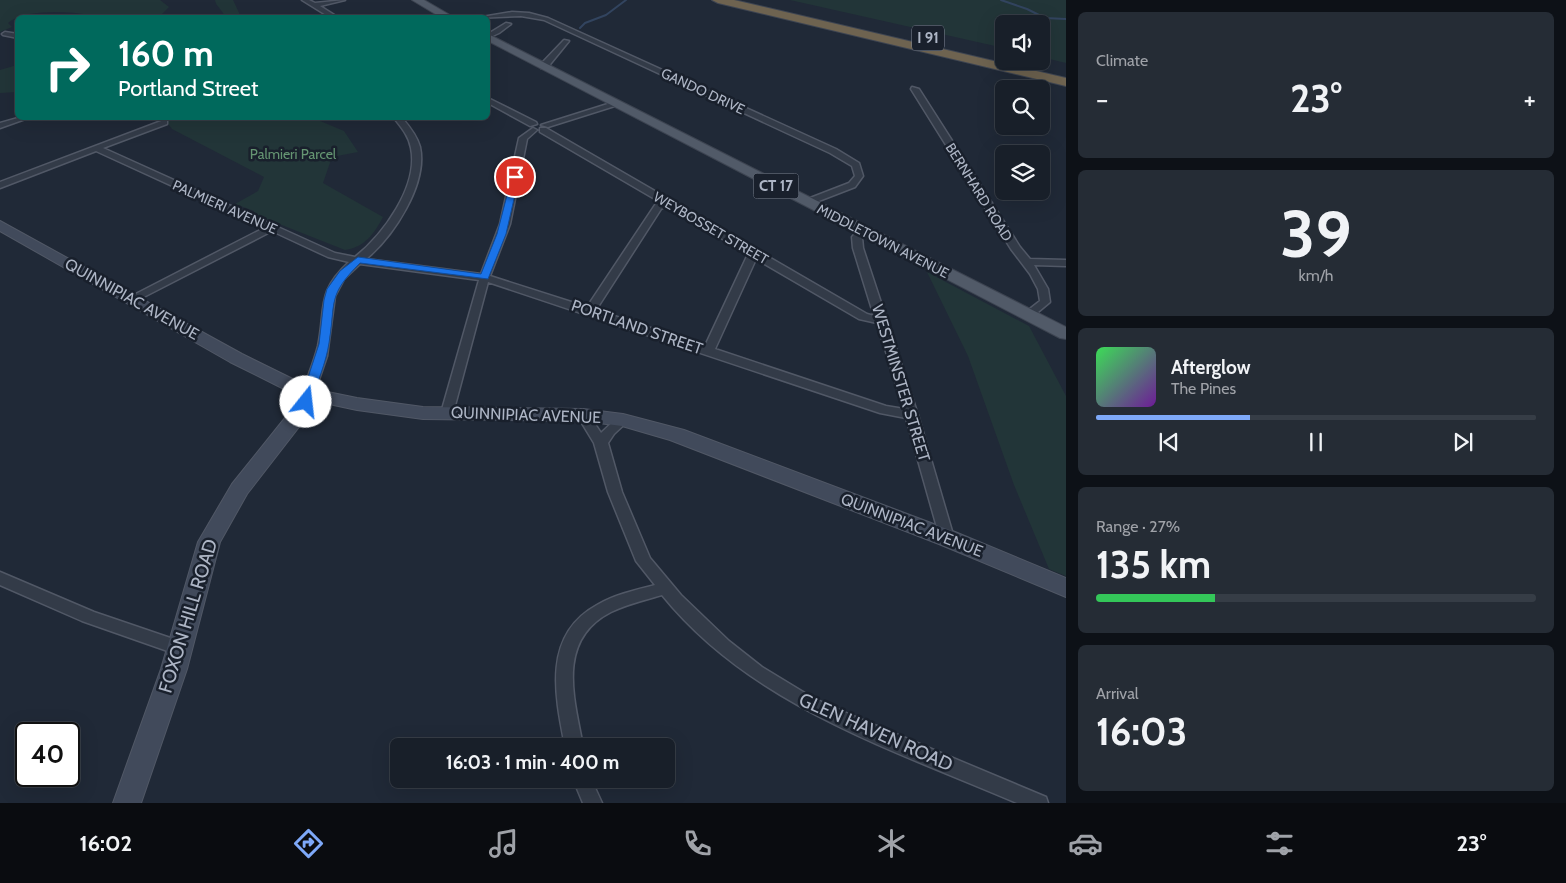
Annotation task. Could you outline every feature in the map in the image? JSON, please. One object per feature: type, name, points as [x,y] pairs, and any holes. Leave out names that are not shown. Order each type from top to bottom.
[{"type":"highway","name":"I 91","points":[[718,0],[869,34],[1066,82]]},
{"type":"highway","name":"I 91","points":[[757,0],[995,54]]},
{"type":"highway","points":[[1050,68],[1066,72]]},
{"type":"main road","points":[[417,0],[444,15]]},
{"type":"main road","name":"MIDDLETOWN AVENUE","points":[[490,39],[1066,334]]},
{"type":"main road","name":"QUINNIPIAC AVENUE","points":[[0,225],[264,373],[308,394],[388,409],[447,413],[583,415],[623,420],[678,435],[947,538],[1066,588]]},
{"type":"main road","name":"FOXON HILL ROAD","points":[[127,803],[166,693],[204,556],[217,523],[240,487],[302,410],[308,394]]},
{"type":"street","points":[[305,0],[331,15]]},
{"type":"street","points":[[314,5],[342,0]]},
{"type":"street","name":"GANDO DRIVE","points":[[490,16],[519,13],[546,19],[833,151],[856,165],[859,176],[852,185],[808,202]]},
{"type":"street","points":[[490,38],[508,24]]},
{"type":"street","points":[[5,34],[15,36]]},
{"type":"street","points":[[544,66],[566,41]]},
{"type":"street","name":"BERNHARD ROAD","points":[[915,89],[1016,249],[1028,262],[1046,299],[1045,302],[1028,315]]},
{"type":"street","name":"WEYBOSSET STREET","points":[[490,101],[538,127],[863,317],[881,321]]},
{"type":"street","points":[[447,413],[484,277],[504,224],[523,138],[538,127],[617,104]]},
{"type":"street","points":[[0,126],[18,120]]},
{"type":"street","points":[[308,394],[324,344],[328,300],[332,289],[344,274],[386,232],[398,213],[414,174],[416,150],[406,127],[400,120]]},
{"type":"street","points":[[0,185],[164,122]]},
{"type":"street","name":"PALMIERI AVENUE","points":[[96,148],[332,255],[358,260]]},
{"type":"street","points":[[590,311],[658,207],[667,202]]},
{"type":"street","points":[[132,300],[271,228]]},
{"type":"street","name":"WESTMINSTER STREET","points":[[863,230],[857,237],[858,248],[912,415],[947,538]]},
{"type":"street","points":[[708,351],[754,253]]},
{"type":"street","name":"PORTLAND STREET","points":[[358,260],[484,277],[884,410],[912,415]]},
{"type":"street","points":[[1028,262],[1066,263]]},
{"type":"street","name":"GLEN HAVEN ROAD","points":[[583,415],[601,443],[616,492],[644,561],[664,588],[723,646],[756,672],[807,703],[846,722],[1039,803]]},
{"type":"street","points":[[601,443],[609,431],[623,420]]},
{"type":"street","points":[[0,578],[39,598],[132,635],[179,648]]},
{"type":"street","points":[[573,738],[563,672],[566,652],[574,636],[596,613],[664,588]]},
{"type":"street","points":[[586,788],[593,803]]},
{"type":"green space","points":[[0,0],[160,0],[169,7],[161,15],[87,15],[44,12],[15,15],[15,19],[8,23],[12,27],[0,32]]},
{"type":"green space","points":[[215,0],[233,0],[240,15],[224,15]]},
{"type":"green space","points":[[790,0],[1066,0],[1066,63],[1050,59],[1050,15],[995,15],[995,46]]},
{"type":"green space","points":[[15,66],[15,92],[0,93],[0,70]]},
{"type":"green space","name":"Palmieri Parcel","points":[[165,120],[318,120],[344,131],[358,152],[332,157],[323,183],[383,217],[368,239],[358,246],[345,250],[254,214],[254,211],[235,204],[258,191],[264,177],[172,129]]},
{"type":"green space","points":[[927,272],[1029,326],[1066,396],[1066,576],[1049,569],[1014,485],[968,356]]},
{"type":"waterway","points":[[580,28],[585,23],[606,15],[626,0]]},
{"type":"waterway","points":[[1001,0],[1027,9],[1045,18],[1066,19]]},
{"type":"route","points":[[306,402],[324,344],[328,300],[332,289],[344,274],[358,260],[473,274],[484,277],[502,234],[515,177]]}]
